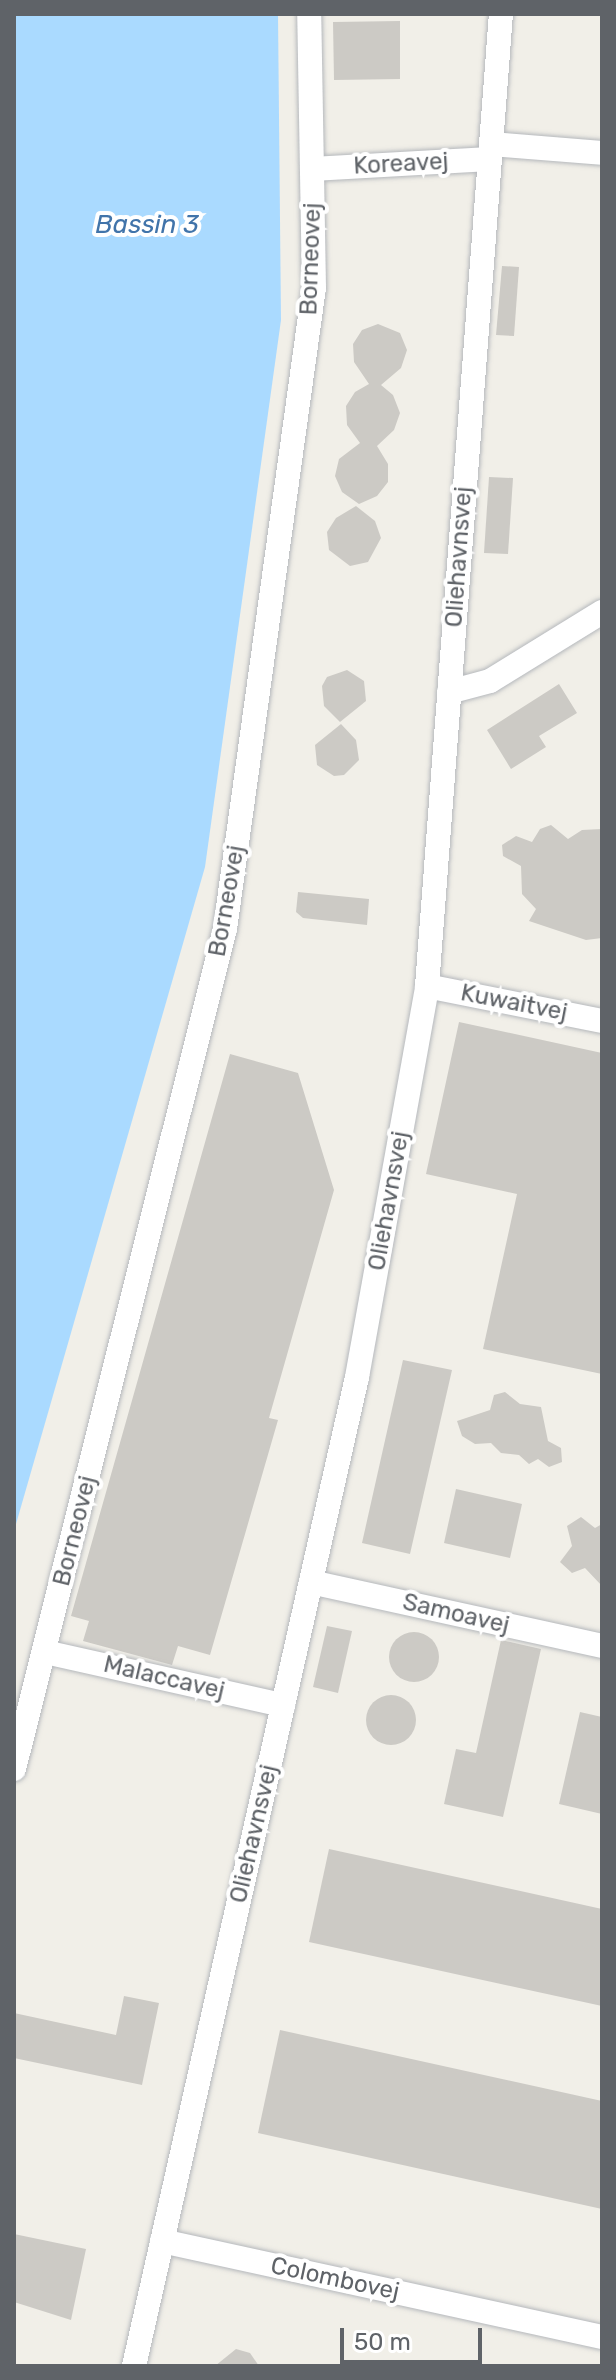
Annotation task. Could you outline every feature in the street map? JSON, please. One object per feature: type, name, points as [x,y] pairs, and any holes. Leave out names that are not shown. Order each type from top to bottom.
[{"type":"street","name":"Borneovej","points":[[14,1769],[225,929],[314,288],[309,14]]},
{"type":"street","name":"Oliehavnsvej","points":[[134,2366],[357,1377],[427,986],[501,14]]},
{"type":"street","name":"Koreavej","points":[[312,169],[490,152],[602,153]]},
{"type":"street","points":[[449,692],[490,681],[602,612]]},
{"type":"street","name":"Kuwaitvej","points":[[427,986],[602,1021]]},
{"type":"street","name":"Samoavej","points":[[311,1582],[602,1646]]},
{"type":"street","name":"Malaccavej","points":[[45,1652],[283,1705]]},
{"type":"street","name":"Colombovej","points":[[162,2241],[602,2337]]},
{"type":"water","name":"Bassin 3","points":[[14,14],[278,14],[281,320],[205,867],[14,1531]]},
{"type":"building","points":[[400,21],[400,79],[334,80],[333,22]]},
{"type":"building","points":[[502,266],[519,267],[514,336],[496,335]]},
{"type":"building","points":[[378,324],[400,333],[407,350],[401,368],[381,385],[393,395],[400,413],[394,430],[377,446],[388,464],[388,482],[377,496],[359,504],[342,492],[335,476],[339,459],[360,443],[347,425],[346,406],[355,392],[369,384],[354,362],[353,344],[362,330]]},
{"type":"building","points":[[489,477],[513,478],[508,554],[484,553]]},
{"type":"building","points":[[356,506],[375,521],[381,538],[368,562],[350,566],[329,550],[327,532],[336,518]]},
{"type":"building","points":[[347,670],[364,681],[366,701],[340,722],[324,706],[322,686],[327,677]]},
{"type":"building","points":[[559,684],[577,713],[539,736],[546,747],[511,769],[487,730]]},
{"type":"building","points":[[341,724],[356,740],[359,760],[344,775],[334,776],[317,765],[315,745]]},
{"type":"building","points":[[551,825],[568,839],[582,830],[602,829],[602,938],[586,940],[529,921],[536,909],[522,894],[521,866],[503,856],[502,845],[516,836],[532,842],[540,829]]},
{"type":"building","points":[[298,892],[369,899],[367,925],[303,918],[296,912]]},
{"type":"building","points":[[459,1022],[602,1053],[602,1374],[483,1349],[517,1194],[426,1174]]},
{"type":"building","points":[[230,1054],[298,1073],[334,1190],[269,1418],[278,1420],[210,1655],[178,1646],[172,1665],[83,1641],[89,1621],[71,1616]]},
{"type":"building","points":[[403,1360],[452,1370],[410,1554],[362,1543]]},
{"type":"building","points":[[505,1392],[520,1404],[541,1407],[548,1441],[561,1448],[562,1462],[549,1467],[538,1459],[529,1464],[519,1455],[501,1453],[491,1443],[475,1444],[462,1436],[457,1421],[490,1410],[494,1395]]},
{"type":"building","points":[[456,1489],[522,1504],[510,1558],[444,1543]]},
{"type":"building","points":[[581,1517],[595,1528],[602,1524],[602,1586],[585,1568],[572,1573],[560,1562],[572,1546],[567,1526]]},
{"type":"building","points":[[327,1626],[352,1631],[338,1693],[313,1687]]},
{"type":"building","points":[[414,1632],[432,1639],[439,1657],[432,1675],[414,1682],[396,1675],[389,1657],[396,1639]]},
{"type":"building","points":[[501,1640],[541,1649],[503,1817],[444,1804],[456,1749],[476,1753]]},
{"type":"building","points":[[381,1696],[401,1696],[415,1710],[415,1730],[401,1744],[381,1744],[367,1730],[367,1710]]},
{"type":"building","points":[[580,1712],[602,1717],[602,1814],[559,1804]]},
{"type":"building","points":[[329,1849],[602,1909],[602,2006],[309,1942]]},
{"type":"building","points":[[124,1996],[159,2003],[142,2085],[14,2058],[14,2013],[116,2035]]},
{"type":"building","points":[[280,2030],[602,2101],[602,2209],[258,2133]]},
{"type":"building","points":[[14,2234],[86,2249],[71,2320],[14,2302]]},
{"type":"building","points":[[236,2349],[250,2353],[259,2366],[215,2366]]}]
